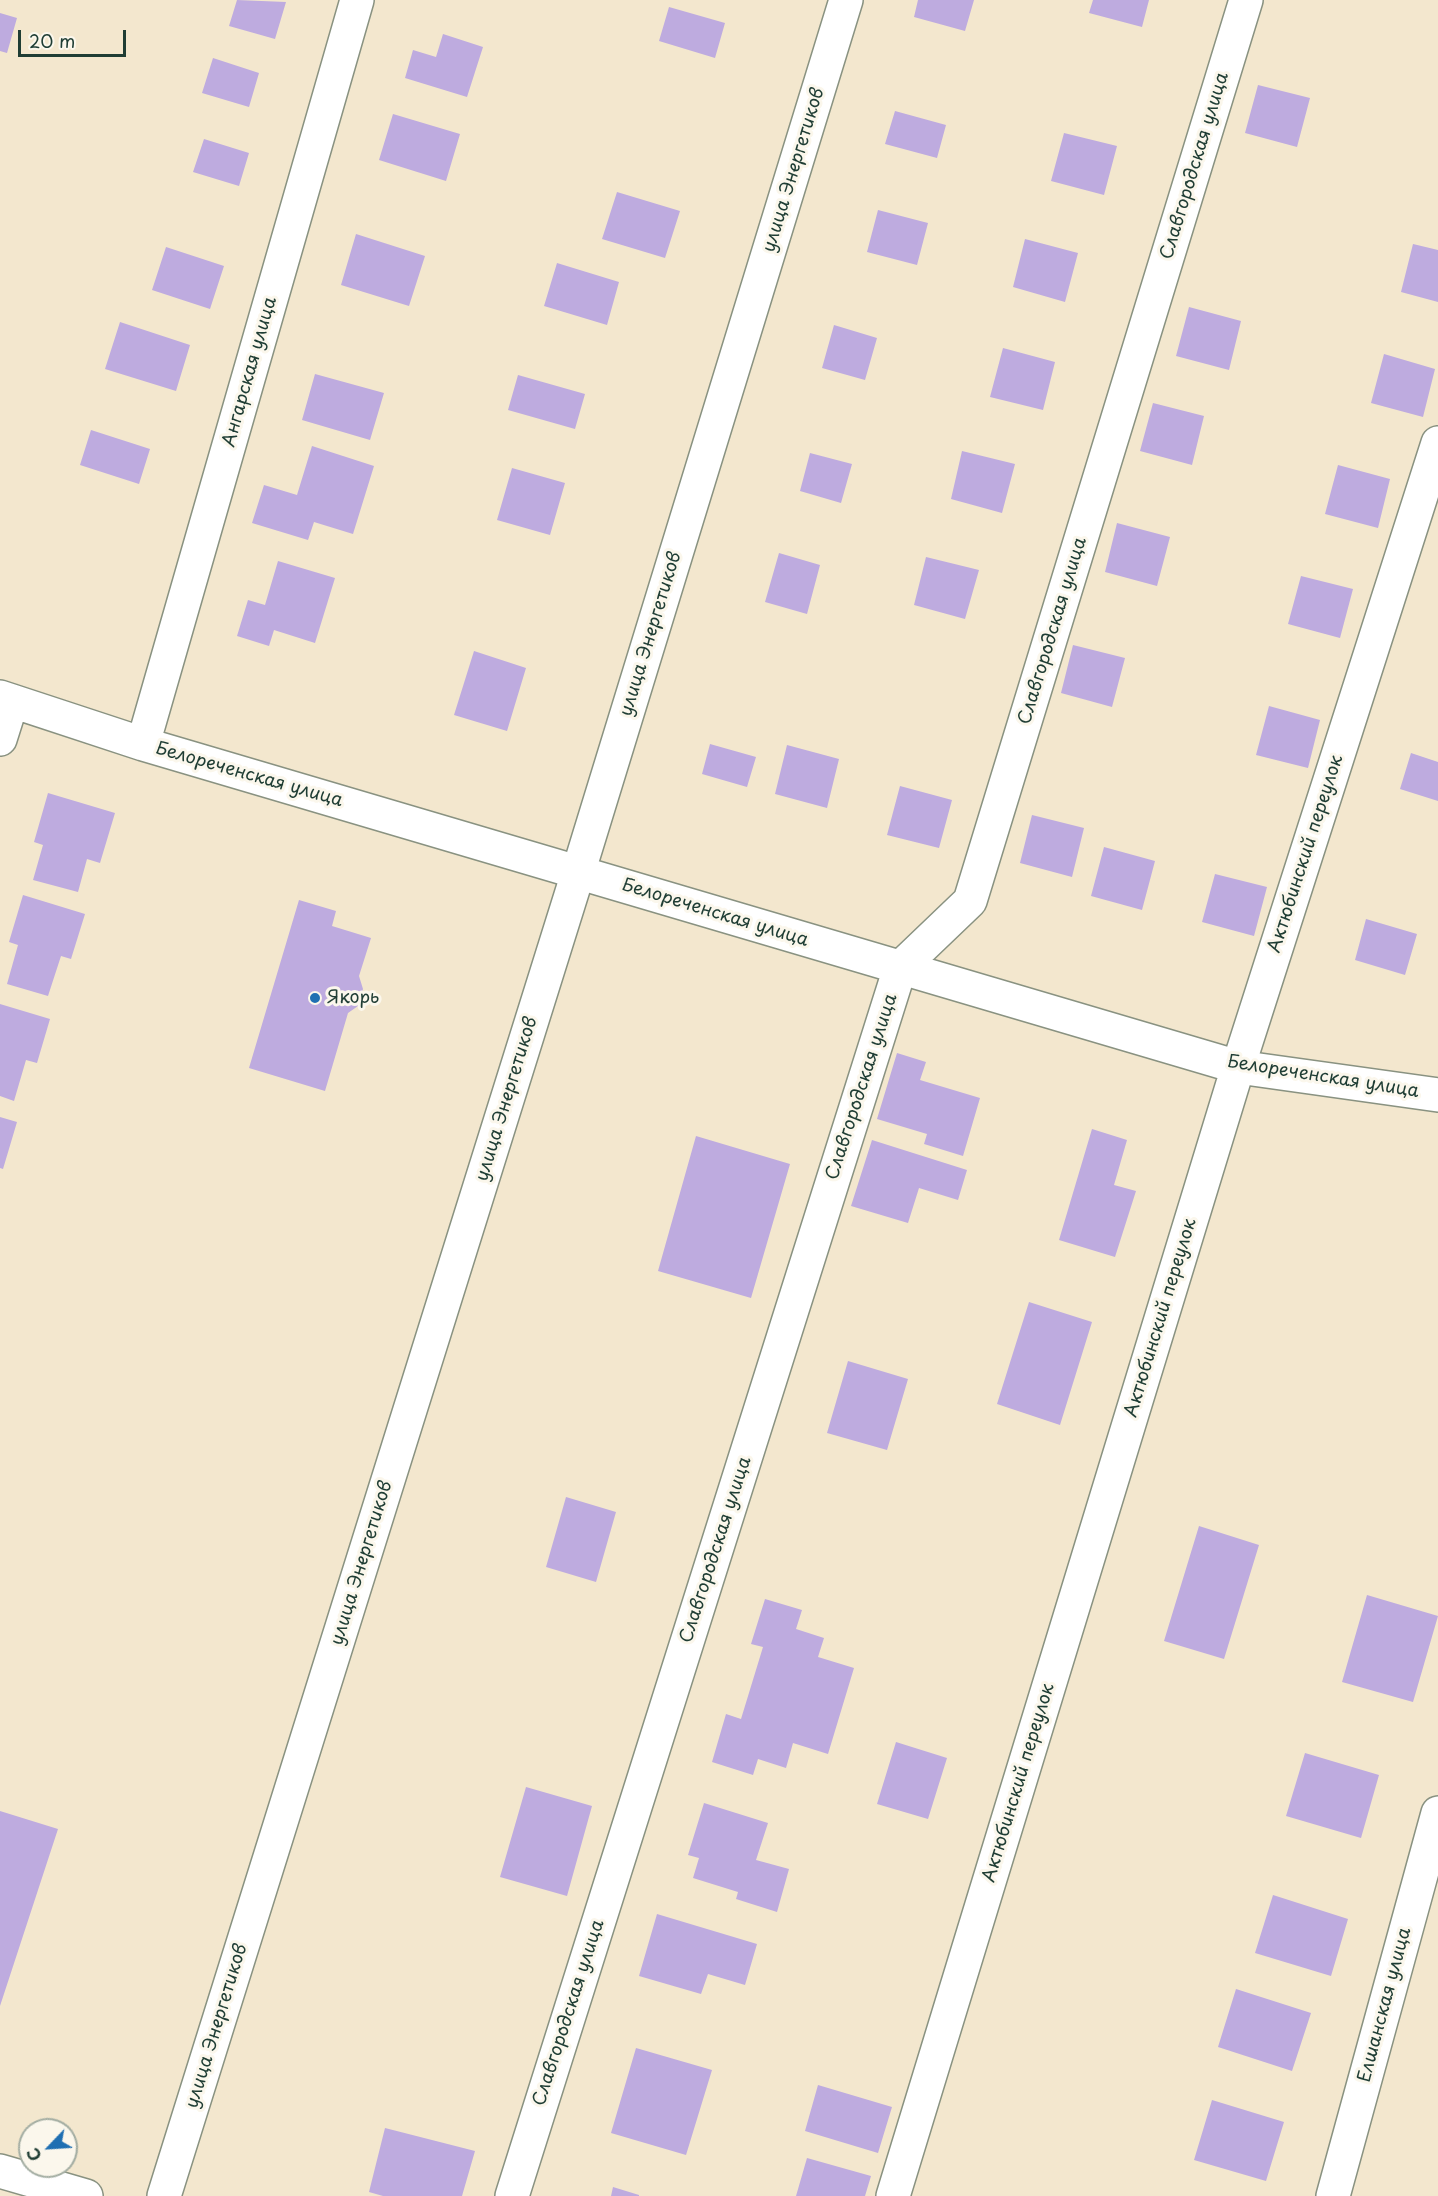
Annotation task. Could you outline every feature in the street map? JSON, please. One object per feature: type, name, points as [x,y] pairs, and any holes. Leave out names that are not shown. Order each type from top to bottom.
[{"type":"street","name":"Ангарская улица","points":[[143,744],[357,0]]},
{"type":"street","name":"улица Энергетиков","points":[[164,2196],[578,873],[846,0]]},
{"type":"street","name":"Славгородская улица","points":[[512,2196],[900,968],[970,901],[1246,0]]},
{"type":"street","name":"Актюбинский переулок","points":[[893,2196],[1238,1066],[1438,443]]},
{"type":"street","name":"Белореченская улица","points":[[6,699],[143,744],[1238,1066],[1438,1095]]},
{"type":"street","points":[[0,739],[6,699]]},
{"type":"street","name":"Елшанская улица","points":[[1332,2196],[1438,1813]]},
{"type":"street","points":[[0,2170],[86,2196]]},
{"type":"building","points":[[237,0],[286,2],[275,39],[229,26]]},
{"type":"building","points":[[918,0],[974,0],[965,31],[914,17]]},
{"type":"building","points":[[1093,0],[1149,0],[1142,27],[1089,13]]},
{"type":"building","points":[[669,7],[725,23],[715,58],[659,41]]},
{"type":"building","points":[[0,13],[17,18],[7,53],[0,51]]},
{"type":"building","points":[[443,34],[483,47],[467,97],[405,78],[413,50],[436,57]]},
{"type":"building","points":[[213,58],[259,73],[249,107],[202,93]]},
{"type":"building","points":[[1258,85],[1310,98],[1297,147],[1245,133]]},
{"type":"building","points":[[895,111],[946,125],[937,158],[885,144]]},
{"type":"building","points":[[393,114],[460,134],[446,181],[379,160]]},
{"type":"building","points":[[1064,133],[1117,146],[1104,195],[1051,181]]},
{"type":"building","points":[[204,139],[249,153],[239,186],[193,172]]},
{"type":"building","points":[[617,192],[680,211],[665,258],[602,239]]},
{"type":"building","points":[[878,210],[928,223],[917,265],[867,252]]},
{"type":"building","points":[[356,234],[425,256],[409,306],[341,285]]},
{"type":"building","points":[[1025,239],[1078,253],[1065,302],[1013,287]]},
{"type":"building","points":[[1413,244],[1438,250],[1438,302],[1401,292]]},
{"type":"building","points":[[166,247],[224,266],[210,309],[152,290]]},
{"type":"building","points":[[557,263],[619,282],[607,325],[544,306]]},
{"type":"building","points":[[1189,307],[1241,321],[1229,370],[1176,356]]},
{"type":"building","points":[[120,322],[190,345],[176,391],[105,369]]},
{"type":"building","points":[[834,325],[877,338],[865,380],[822,368]]},
{"type":"building","points":[[1003,348],[1055,362],[1043,410],[990,397]]},
{"type":"building","points":[[1384,354],[1435,369],[1423,417],[1371,403]]},
{"type":"building","points":[[315,374],[384,393],[370,440],[302,420]]},
{"type":"building","points":[[518,375],[585,394],[575,429],[508,410]]},
{"type":"building","points":[[1153,403],[1204,416],[1192,465],[1140,451]]},
{"type":"building","points":[[91,430],[150,449],[139,484],[80,465]]},
{"type":"building","points":[[312,446],[374,466],[353,534],[314,522],[308,540],[252,523],[264,485],[297,495]]},
{"type":"building","points":[[962,451],[1015,464],[1002,513],[951,499]]},
{"type":"building","points":[[810,453],[852,464],[841,503],[800,491]]},
{"type":"building","points":[[1338,465],[1390,479],[1378,528],[1325,514]]},
{"type":"building","points":[[512,468],[565,483],[550,535],[497,520]]},
{"type":"building","points":[[1117,523],[1170,537],[1157,586],[1105,572]]},
{"type":"building","points":[[779,553],[820,565],[807,614],[765,602]]},
{"type":"building","points":[[926,557],[979,570],[965,619],[914,605]]},
{"type":"building","points":[[278,561],[335,578],[315,643],[274,630],[269,646],[237,636],[248,600],[265,605]]},
{"type":"building","points":[[1301,576],[1353,589],[1340,638],[1288,624]]},
{"type":"building","points":[[1073,645],[1125,658],[1112,707],[1061,693]]},
{"type":"building","points":[[474,651],[526,668],[507,731],[454,715]]},
{"type":"building","points":[[1269,706],[1320,720],[1308,768],[1256,755]]},
{"type":"building","points":[[710,744],[756,757],[747,787],[702,774]]},
{"type":"building","points":[[787,745],[839,759],[827,808],[775,794]]},
{"type":"building","points":[[1411,753],[1438,762],[1438,801],[1400,789]]},
{"type":"building","points":[[900,786],[952,800],[939,848],[887,835]]},
{"type":"building","points":[[48,793],[115,813],[100,863],[87,859],[78,892],[33,880],[43,845],[34,842]]},
{"type":"building","points":[[1032,815],[1084,828],[1072,877],[1020,863]]},
{"type":"building","points":[[1104,847],[1155,861],[1142,910],[1091,896]]},
{"type":"building","points":[[1215,874],[1267,887],[1254,936],[1202,922]]},
{"type":"building","points":[[23,895],[85,914],[71,959],[61,956],[48,996],[7,984],[18,945],[9,942]]},
{"type":"building","name":"Якорь","points":[[299,900],[336,911],[332,926],[371,938],[359,976],[363,989],[358,1006],[348,1013],[325,1091],[249,1068]]},
{"type":"building","points":[[1366,919],[1417,934],[1405,975],[1355,960]]},
{"type":"building","points":[[0,1004],[50,1019],[37,1063],[26,1060],[14,1101],[0,1096]]},
{"type":"building","points":[[897,1053],[926,1062],[920,1080],[980,1098],[963,1156],[924,1144],[927,1134],[877,1119]]},
{"type":"building","points":[[0,1117],[17,1122],[3,1169],[0,1168]]},
{"type":"building","points":[[1092,1129],[1127,1140],[1114,1185],[1136,1191],[1115,1257],[1059,1240]]},
{"type":"building","points":[[696,1136],[790,1164],[751,1298],[658,1271]]},
{"type":"building","points":[[872,1140],[967,1170],[958,1200],[919,1188],[908,1223],[851,1206]]},
{"type":"building","points":[[1029,1302],[1092,1322],[1060,1425],[997,1404]]},
{"type":"building","points":[[848,1361],[908,1379],[887,1450],[827,1433]]},
{"type":"building","points":[[566,1497],[616,1512],[596,1582],[546,1567]]},
{"type":"building","points":[[1199,1526],[1259,1545],[1224,1659],[1164,1641]]},
{"type":"building","points":[[1367,1595],[1438,1616],[1413,1702],[1342,1682]]},
{"type":"building","points":[[765,1599],[802,1610],[796,1629],[824,1638],[818,1657],[854,1668],[828,1754],[793,1743],[786,1768],[758,1759],[753,1775],[712,1762],[726,1714],[741,1719],[763,1647],[751,1644]]},
{"type":"building","points":[[896,1742],[947,1758],[928,1819],[877,1804]]},
{"type":"building","points":[[1305,1753],[1379,1775],[1361,1838],[1286,1816]]},
{"type":"building","points":[[526,1787],[592,1806],[567,1896],[500,1877]]},
{"type":"building","points":[[704,1803],[768,1823],[756,1860],[789,1869],[777,1912],[736,1899],[738,1892],[693,1878],[699,1858],[688,1855]]},
{"type":"building","points":[[0,1811],[58,1829],[0,2006]]},
{"type":"building","points":[[1273,1895],[1348,1919],[1331,1976],[1255,1953]]},
{"type":"building","points":[[657,1914],[757,1944],[745,1985],[708,1974],[701,1994],[639,1976]]},
{"type":"building","points":[[1236,1989],[1311,2013],[1292,2071],[1218,2047]]},
{"type":"building","points":[[636,2048],[712,2070],[686,2155],[611,2133]]},
{"type":"building","points":[[818,2085],[892,2107],[878,2153],[805,2131]]},
{"type":"building","points":[[1212,2100],[1284,2122],[1266,2181],[1194,2160]]},
{"type":"building","points":[[385,2128],[475,2151],[462,2196],[383,2196],[369,2192]]},
{"type":"building","points":[[807,2158],[871,2176],[865,2196],[796,2196]]},
{"type":"building","points":[[613,2187],[639,2195],[639,2196],[611,2196]]},
{"type":"place","name":"Якорь","points":[[315,998]]}]
